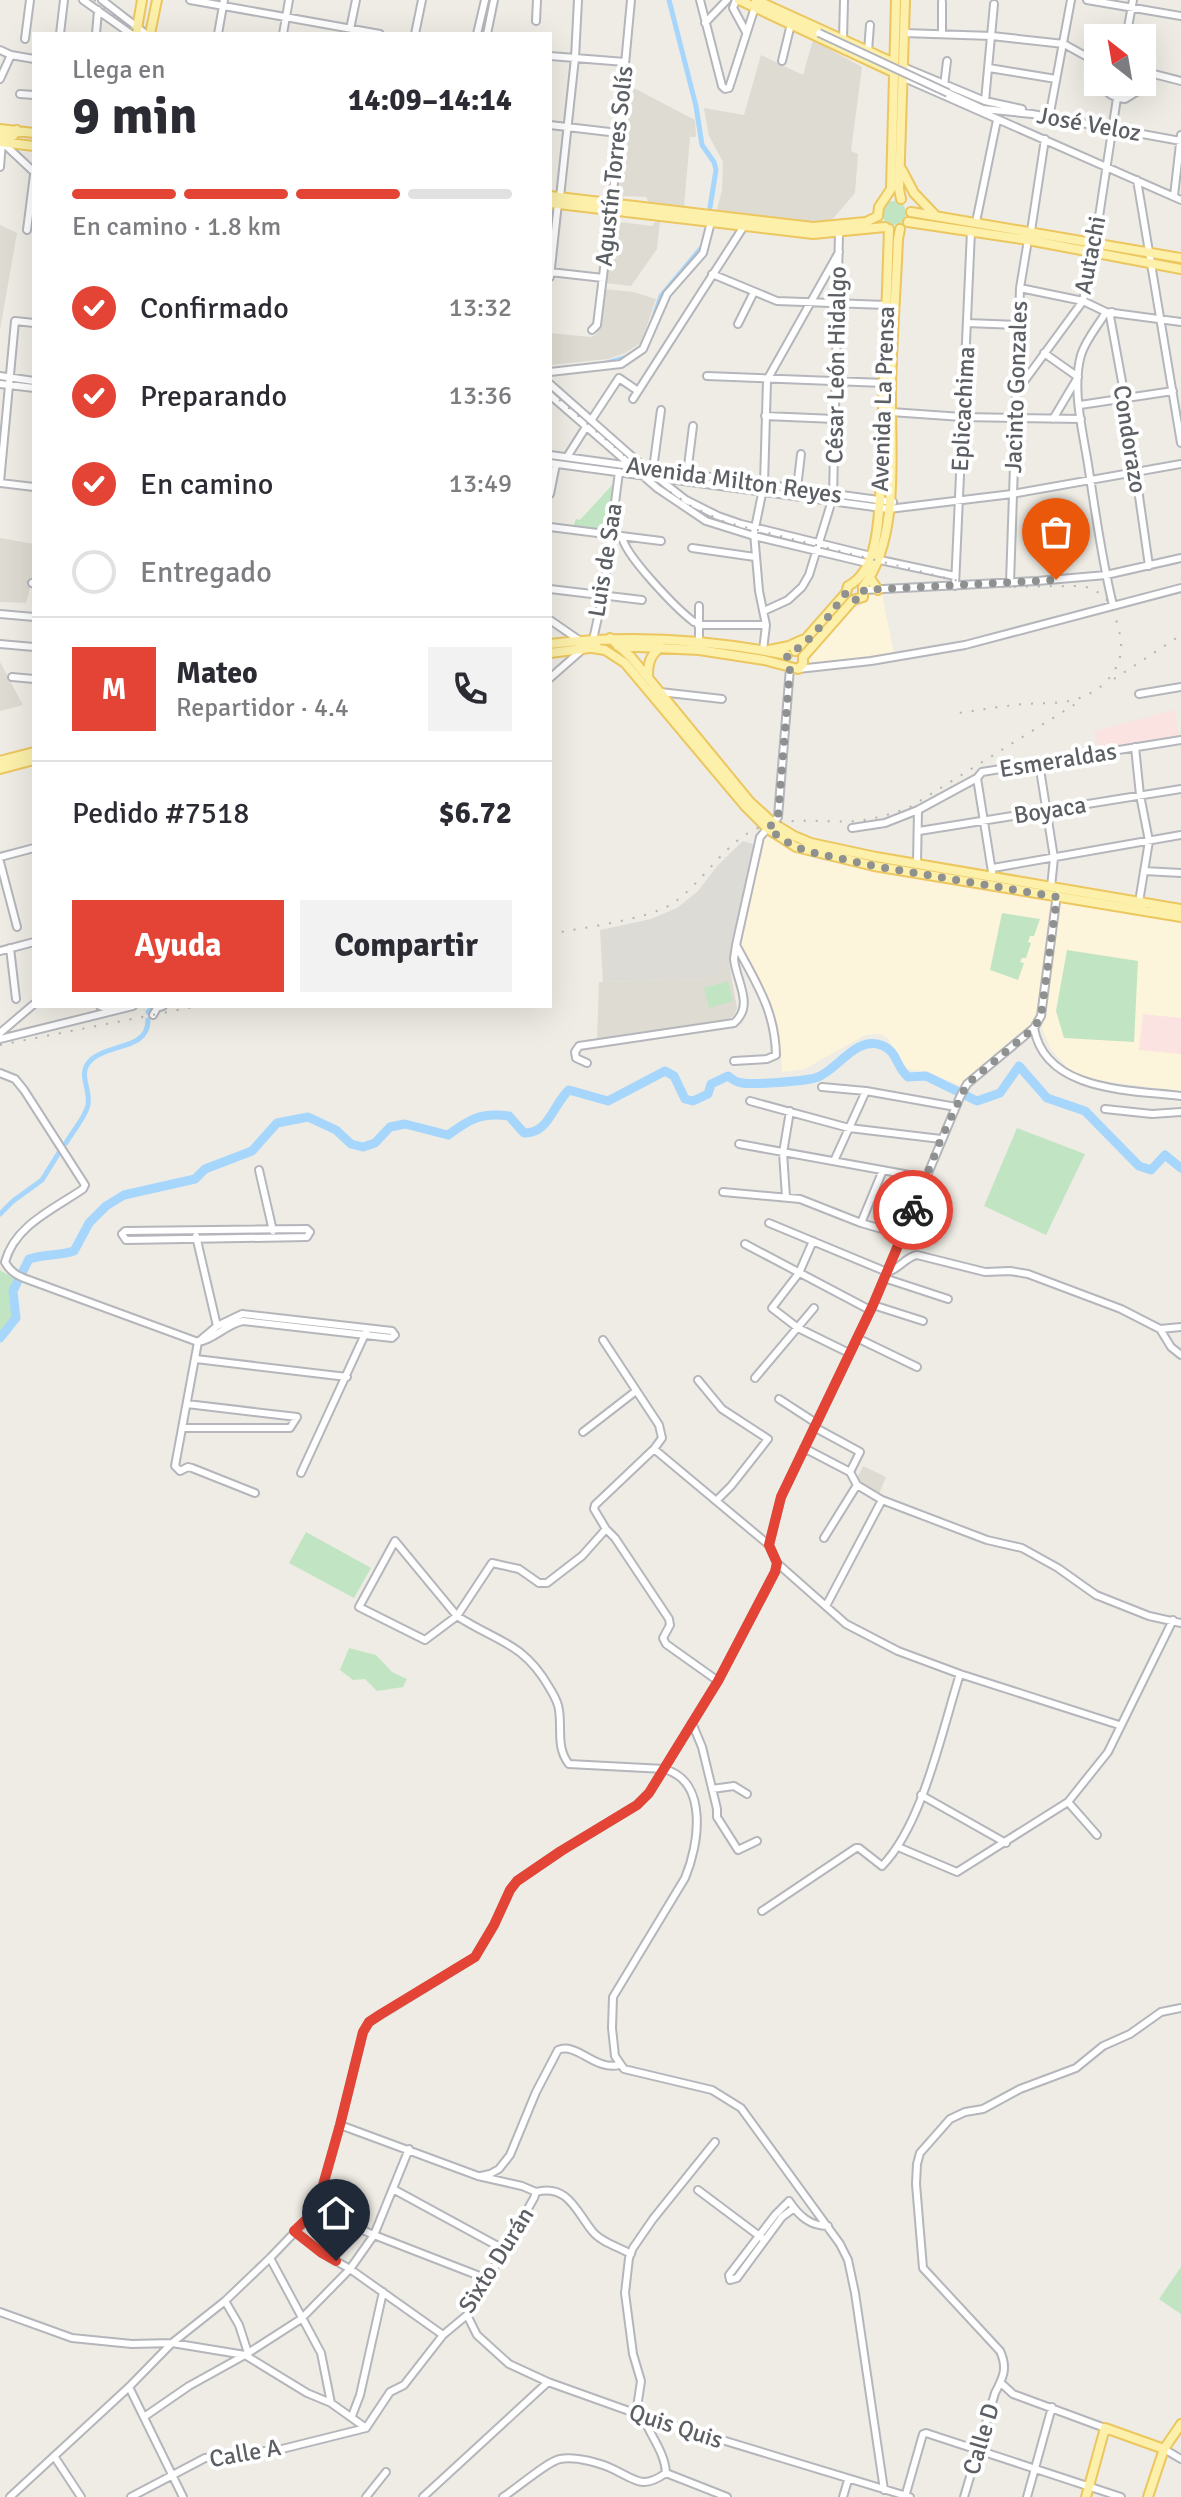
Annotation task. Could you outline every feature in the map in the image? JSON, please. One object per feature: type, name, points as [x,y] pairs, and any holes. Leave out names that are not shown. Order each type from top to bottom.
[{"type":"main road","points":[[134,32],[142,0]]},
{"type":"main road","points":[[149,32],[157,0]]},
{"type":"main road","points":[[738,0],[755,3],[898,70]]},
{"type":"main road","points":[[879,56],[891,49],[900,36],[896,0]]},
{"type":"main road","points":[[887,228],[878,216],[879,207],[891,189],[905,0]]},
{"type":"main road","points":[[796,23],[879,56],[898,70]]},
{"type":"main road","points":[[898,70],[901,199]]},
{"type":"main road","points":[[0,129],[32,133]]},
{"type":"main road","points":[[1,140],[13,136],[17,130]]},
{"type":"main road","points":[[1,140],[32,146]]},
{"type":"main road","points":[[900,163],[914,193],[937,216]]},
{"type":"main road","points":[[611,206],[813,234],[900,229],[908,222],[911,212],[901,199],[893,197],[886,200]]},
{"type":"main road","points":[[554,200],[813,227],[866,222],[878,216]]},
{"type":"main road","points":[[911,212],[974,227]]},
{"type":"main road","points":[[908,222],[974,227],[1181,258]]},
{"type":"main road","name":"Avenida La Prensa","points":[[884,504],[887,228]]},
{"type":"main road","name":"Avenida La Prensa","points":[[861,587],[870,578],[884,504],[900,229]]},
{"type":"main road","points":[[1030,236],[1092,253],[1181,269]]},
{"type":"main road","name":"Avenida La Prensa","points":[[861,587],[873,560]]},
{"type":"main road","points":[[870,578],[878,590]]},
{"type":"main road","points":[[848,586],[861,587],[860,599],[850,597],[848,586]]},
{"type":"main road","points":[[792,668],[795,655],[850,597]]},
{"type":"main road","points":[[795,655],[850,597]]},
{"type":"main road","points":[[763,650],[798,643],[816,630]]},
{"type":"main road","points":[[610,638],[648,677],[750,802],[787,842],[806,851],[874,866],[1181,909]]},
{"type":"main road","points":[[552,644],[587,644],[661,647],[727,654],[792,668],[803,664],[795,655],[699,641],[610,638],[587,644],[552,653]]},
{"type":"main road","points":[[587,644],[605,650],[625,663],[745,806],[794,836],[811,843],[876,857],[992,872],[1055,891],[1181,917]]},
{"type":"main road","points":[[648,677],[648,664],[653,653],[661,647]]},
{"type":"main road","points":[[0,761],[32,753]]},
{"type":"main road","points":[[0,769],[32,761]]},
{"type":"main road","points":[[1148,2497],[1162,2448],[1181,2415]]},
{"type":"main road","points":[[1162,2448],[1181,2424]]},
{"type":"main road","points":[[1086,2497],[1105,2428],[1162,2448]]},
{"type":"street","points":[[25,39],[30,0]]},
{"type":"street","points":[[60,32],[64,0]]},
{"type":"street","points":[[83,0],[134,32]]},
{"type":"street","points":[[102,0],[134,32]]},
{"type":"street","points":[[190,0],[224,3],[350,31],[356,0]]},
{"type":"street","points":[[283,32],[289,0]]},
{"type":"street","points":[[415,32],[422,0]]},
{"type":"street","points":[[477,32],[485,0]]},
{"type":"street","points":[[487,32],[494,0]]},
{"type":"street","points":[[536,21],[537,0]]},
{"type":"street","points":[[552,237],[554,200],[575,58],[578,0]]},
{"type":"street","name":"Agustín Torres Solís","points":[[592,330],[597,325],[603,278],[631,0]]},
{"type":"street","points":[[700,0],[725,89],[729,88],[755,3]]},
{"type":"street","points":[[705,23],[727,0]]},
{"type":"street","points":[[738,0],[733,8],[746,32]]},
{"type":"street","points":[[843,40],[844,0]]},
{"type":"street","points":[[984,105],[996,2],[985,0]]},
{"type":"street","points":[[1049,118],[1071,0]]},
{"type":"street","points":[[1087,0],[1132,4],[1181,16]]},
{"type":"street","points":[[942,2],[942,34]]},
{"type":"street","points":[[218,32],[224,3]]},
{"type":"street","points":[[1128,24],[1132,4]]},
{"type":"street","points":[[96,32],[98,10]]},
{"type":"street","points":[[782,61],[796,23],[984,105],[1027,110],[1032,114]]},
{"type":"street","points":[[868,51],[870,25]]},
{"type":"street","points":[[900,36],[992,36],[1064,44],[1084,55]]},
{"type":"street","points":[[0,50],[32,59]]},
{"type":"street","points":[[0,79],[11,55]]},
{"type":"street","points":[[552,56],[625,62]]},
{"type":"street","points":[[944,86],[947,61]]},
{"type":"street","points":[[989,68],[1056,79]]},
{"type":"street","points":[[898,70],[944,86],[984,105],[1034,136]]},
{"type":"street","points":[[898,70],[997,120],[1177,198],[1181,139]]},
{"type":"street","points":[[1156,75],[1181,81]]},
{"type":"street","points":[[20,94],[32,95]]},
{"type":"street","points":[[1114,96],[1132,96]]},
{"type":"street","name":"Autachi","points":[[1017,391],[1083,301],[1117,98]]},
{"type":"street","name":"José Veloz","points":[[984,105],[1181,139]]},
{"type":"street","name":"Eplicachima","points":[[955,586],[974,227],[997,120]]},
{"type":"street","points":[[552,125],[618,133]]},
{"type":"street","name":"Jacinto Gonzales","points":[[1010,583],[1020,288],[1045,139]]},
{"type":"street","points":[[0,167],[1,140]]},
{"type":"street","points":[[1,140],[32,171]]},
{"type":"street","points":[[1137,180],[1181,443]]},
{"type":"street","points":[[27,230],[32,189]]},
{"type":"street","points":[[552,372],[621,364],[643,349],[667,294],[703,253],[711,222]]},
{"type":"street","points":[[633,399],[744,226]]},
{"type":"street","name":"César León Hidalgo","points":[[764,611],[796,595],[809,575],[833,497],[839,233]]},
{"type":"street","points":[[763,650],[766,625],[754,532],[763,488],[767,380],[839,252]]},
{"type":"street","points":[[552,274],[603,278]]},
{"type":"street","points":[[712,274],[777,301],[886,305]]},
{"type":"street","points":[[1020,288],[1083,301],[1109,312],[1181,322]]},
{"type":"street","points":[[738,324],[754,292]]},
{"type":"street","points":[[1109,312],[1089,337],[1078,377],[1081,419],[1113,605]]},
{"type":"street","name":"Condorazo","points":[[1109,312],[1125,398],[1149,566]]},
{"type":"street","points":[[32,323],[15,321],[0,483],[32,487]]},
{"type":"street","points":[[967,323],[1019,325]]},
{"type":"street","points":[[1044,353],[1078,377]]},
{"type":"street","points":[[0,376],[32,387]]},
{"type":"street","points":[[707,376],[884,383]]},
{"type":"street","points":[[1053,419],[1078,377]]},
{"type":"street","points":[[592,419],[619,378],[638,391]]},
{"type":"street","points":[[0,384],[32,381]]},
{"type":"street","points":[[552,386],[649,472],[680,505],[706,521],[818,543],[873,560]]},
{"type":"street","points":[[1080,405],[1173,391]]},
{"type":"street","points":[[552,399],[631,466]]},
{"type":"street","points":[[649,472],[661,410]]},
{"type":"street","points":[[891,412],[1081,419]]},
{"type":"street","points":[[765,416],[835,419]]},
{"type":"street","points":[[687,474],[693,426]]},
{"type":"street","points":[[567,457],[586,427]]},
{"type":"street","points":[[797,488],[801,454]]},
{"type":"street","name":"Avenida Milton Reyes","points":[[552,455],[631,466],[649,472],[899,506],[1012,494],[1181,464]]},
{"type":"street","name":"Avenida Milton Reyes","points":[[553,463],[619,472],[687,474],[763,488],[797,488],[833,497]]},
{"type":"street","name":"Luis de Saa","points":[[587,644],[603,595],[619,472]]},
{"type":"street","points":[[649,472],[686,500],[754,532],[816,551],[955,576]]},
{"type":"street","points":[[552,527],[661,541]]},
{"type":"street","points":[[622,536],[631,555],[675,607],[694,622],[766,625]]},
{"type":"street","points":[[692,548],[755,557]]},
{"type":"street","points":[[861,587],[878,590],[1106,575],[1181,558]]},
{"type":"street","points":[[587,1063],[576,1058],[575,1052],[579,1046],[734,1023],[742,1017],[744,1003],[734,958],[760,837],[774,826],[778,817],[792,668],[871,661],[965,645],[1181,588]]},
{"type":"street","points":[[552,589],[642,600]]},
{"type":"street","points":[[699,606],[699,641]]},
{"type":"street","points":[[0,614],[32,617]]},
{"type":"street","points":[[552,621],[587,644],[552,676]]},
{"type":"street","points":[[0,644],[32,647]]},
{"type":"street","points":[[12,677],[32,679]]},
{"type":"street","points":[[1139,694],[1181,687]]},
{"type":"street","points":[[660,692],[722,699]]},
{"type":"street","name":"Esmeraldas","points":[[852,828],[885,823],[918,810],[977,778],[982,772],[1181,740]]},
{"type":"street","points":[[1135,747],[1149,841],[1139,902]]},
{"type":"street","points":[[769,1545],[781,1497],[886,1275],[960,1097],[967,1084],[1034,1028],[1041,1016],[1055,891],[1054,858],[1039,763]]},
{"type":"street","points":[[977,778],[992,872],[1181,835]]},
{"type":"street","name":"Boyaca","points":[[919,831],[1181,789]]},
{"type":"street","points":[[917,863],[918,810]]},
{"type":"street","points":[[17,927],[0,859],[32,850]]},
{"type":"street","points":[[1144,871],[1181,873]]},
{"type":"street","points":[[0,951],[32,942]]},
{"type":"street","points":[[734,1061],[767,1059],[776,1055],[776,1031],[767,1003],[736,945]]},
{"type":"street","points":[[10,948],[16,999]]},
{"type":"street","points":[[0,1036],[32,1006]]},
{"type":"street","points":[[105,1008],[116,1012]]},
{"type":"street","points":[[0,1036],[21,1034],[127,1008]]},
{"type":"street","points":[[153,1015],[157,1008]]},
{"type":"street","points":[[13,1022],[14,1029],[21,1034]]},
{"type":"street","points":[[1034,1028],[1036,1042],[1048,1057],[1081,1082],[1181,1096]]},
{"type":"street","points":[[0,1073],[15,1079],[24,1090],[85,1185],[24,1229],[5,1262],[14,1274],[198,1342],[243,1321],[366,1331]]},
{"type":"street","points":[[822,1087],[866,1091],[956,1107]]},
{"type":"street","points":[[834,1161],[866,1091]]},
{"type":"street","points":[[750,1101],[849,1128],[941,1139]]},
{"type":"street","points":[[1105,1109],[1152,1114],[1181,1112]]},
{"type":"street","points":[[786,1197],[783,1153],[790,1111]]},
{"type":"street","points":[[739,1144],[926,1178]]},
{"type":"street","points":[[259,1170],[274,1238]]},
{"type":"street","points":[[861,1223],[883,1170]]},
{"type":"street","points":[[723,1192],[786,1197],[903,1235]]},
{"type":"street","points":[[769,1223],[948,1299]]},
{"type":"street","points":[[272,1230],[196,1236],[126,1240],[122,1234],[125,1231],[196,1236],[274,1238],[307,1237],[310,1232],[307,1229],[272,1230]]},
{"type":"street","points":[[196,1236],[217,1326]]},
{"type":"street","points":[[813,1241],[799,1273],[772,1307],[798,1328],[849,1353]]},
{"type":"street","points":[[745,1244],[871,1308],[923,1321]]},
{"type":"street","points":[[886,1275],[917,1255],[985,1272],[1028,1274],[1121,1309],[1160,1329],[1171,1347],[1181,1355]]},
{"type":"street","points":[[755,1378],[814,1308]]},
{"type":"street","points":[[255,1493],[192,1468],[180,1471],[175,1466],[198,1342],[217,1326],[242,1314],[366,1331]]},
{"type":"street","points":[[1160,1329],[1181,1327]]},
{"type":"street","points":[[301,1473],[366,1331]]},
{"type":"street","points":[[857,1338],[917,1367]]},
{"type":"street","points":[[603,1340],[659,1425],[662,1438],[594,1509],[669,1619],[670,1625],[663,1638],[666,1644],[718,1681]]},
{"type":"street","points":[[196,1359],[347,1377]]},
{"type":"street","points":[[698,1380],[722,1409],[768,1439],[716,1501]]},
{"type":"street","points":[[583,1432],[636,1391]]},
{"type":"street","points":[[779,1399],[860,1452],[850,1472]]},
{"type":"street","points":[[183,1428],[290,1428],[297,1417],[187,1404]]},
{"type":"street","points":[[804,1448],[850,1472],[857,1485],[882,1500],[987,1540],[1022,1548],[1058,1568],[1096,1595],[1149,1616],[1179,1621],[1119,1725],[1108,1752],[1068,1802],[957,1872],[898,1847]]},
{"type":"street","points":[[654,1449],[769,1545],[777,1563],[846,1624],[898,1651],[960,1674],[1119,1725]]},
{"type":"street","points":[[824,1538],[857,1485]]},
{"type":"street","points":[[826,1606],[882,1500]]},
{"type":"street","points":[[606,1529],[582,1556],[547,1583],[539,1583],[519,1569],[492,1563],[457,1616],[425,1640],[359,1607],[395,1541],[457,1616],[513,1645],[539,1669],[559,1707],[561,1748],[569,1764],[664,1769],[680,1777],[692,1794],[697,1809],[691,1863],[613,1997],[616,2066]]},
{"type":"street","points":[[10,2497],[172,2343],[225,2301],[316,2210],[363,2032],[369,2022],[475,1957],[517,1881],[637,1805],[664,1769],[718,1681],[777,1563]]},
{"type":"street","points":[[762,1911],[856,1848],[882,1866],[898,1847],[930,1775],[960,1674]]},
{"type":"street","points":[[692,1723],[702,1747],[717,1817],[738,1850],[757,1841]]},
{"type":"street","points":[[712,1789],[734,1786],[747,1794]]},
{"type":"street","points":[[921,1795],[1006,1843]]},
{"type":"street","points":[[1068,1802],[1097,1835]]},
{"type":"street","points":[[1105,2428],[1013,2394],[1001,2383],[1005,2362],[1000,2351],[923,2268],[917,2164],[920,2153],[950,2119],[983,2109],[1020,2089],[1076,2068],[1103,2046],[1130,2034],[1161,2012],[1181,2008]]},
{"type":"street","points":[[478,2176],[490,2174],[506,2163],[536,2092],[558,2050],[568,2048],[602,2066],[616,2066],[638,2074],[712,2090],[741,2108],[828,2226],[848,2260],[884,2490]]},
{"type":"street","name":"Sixto Durán","points":[[340,2125],[478,2176],[536,2192],[467,2315],[443,2335],[404,2385],[390,2392],[366,2428]]},
{"type":"street","points":[[666,2473],[665,2459],[639,2415],[641,2381],[633,2354],[625,2293],[631,2254],[653,2219],[715,2142]]},
{"type":"street","points":[[144,2417],[189,2386],[301,2319],[350,2269],[374,2235],[409,2149]]},
{"type":"street","points":[[393,2189],[505,2250]]},
{"type":"street","points":[[698,2190],[762,2238]]},
{"type":"street","points":[[536,2192],[552,2192],[571,2201],[601,2239],[631,2254]]},
{"type":"street","points":[[794,2208],[782,2217],[762,2238],[729,2275],[730,2280],[737,2278],[762,2238],[789,2201],[810,2223],[828,2226]]},
{"type":"street","points":[[316,2210],[486,2281]]},
{"type":"street","points":[[294,2231],[443,2335]]},
{"type":"street","points":[[270,2258],[321,2353],[331,2403]]},
{"type":"street","points":[[352,2416],[360,2395],[383,2292]]},
{"type":"street","points":[[225,2301],[239,2325],[247,2354]]},
{"type":"street","points":[[0,2312],[72,2338],[132,2344],[172,2343],[247,2354],[307,2393],[352,2416],[366,2428]]},
{"type":"street","name":"Quis Quis","points":[[467,2315],[477,2335],[502,2359],[548,2382],[639,2415],[907,2497]]},
{"type":"street","points":[[423,2497],[548,2382]]},
{"type":"street","name":"Calle D","points":[[964,2497],[995,2393],[1001,2383]]},
{"type":"street","points":[[129,2387],[183,2497]]},
{"type":"street","points":[[1027,2497],[1052,2407]]},
{"type":"street","name":"Calle A","points":[[131,2497],[205,2458],[282,2449],[366,2428]]},
{"type":"street","points":[[907,2497],[923,2434],[926,2433],[1121,2497]]},
{"type":"street","points":[[1162,2448],[1181,2459]]},
{"type":"street","points":[[54,2456],[79,2496]]},
{"type":"street","points":[[503,2497],[549,2463],[564,2458],[614,2469],[638,2482],[657,2480],[666,2473]]},
{"type":"street","points":[[366,2497],[386,2472]]},
{"type":"street","points":[[666,2473],[723,2496]]},
{"type":"street","points":[[843,2497],[848,2480]]},
{"type":"shaded area","points":[[813,40],[862,67],[851,151],[858,154],[855,193],[831,221],[814,222],[717,210],[722,190],[723,162],[709,136],[704,108],[744,115],[761,55],[803,75]]},
{"type":"shaded area","points":[[628,85],[695,120],[696,137],[690,137],[684,206],[649,203],[646,197],[615,198]]},
{"type":"shaded area","points":[[613,215],[618,215],[620,222],[652,226],[660,221],[657,249],[631,286],[605,283]]},
{"type":"shaded area","points":[[0,225],[17,233],[0,330]]},
{"type":"shaded area","points":[[604,289],[634,292],[656,299],[641,343],[608,359],[552,365],[552,333],[591,337],[597,334]]},
{"type":"shaded area","points":[[0,538],[32,544],[32,580],[26,603],[0,602]]},
{"type":"shaded area","points":[[869,594],[882,595],[894,654],[808,666],[809,657],[850,609],[862,605]]},
{"type":"shaded area","points":[[0,662],[23,705],[0,711]]},
{"type":"shaded area","points":[[1174,710],[1179,737],[1098,748],[1094,731]]},
{"type":"shaded area","points":[[766,836],[815,859],[1054,900],[1038,1014],[1031,1024],[961,1086],[928,1072],[902,1068],[888,1038],[881,1034],[865,1035],[805,1069],[782,1072],[779,1031],[770,1001],[742,945]]},
{"type":"shaded area","points":[[743,841],[753,844],[754,851],[729,963],[709,979],[603,982],[600,930],[651,919],[677,908],[698,891],[718,865]]},
{"type":"shaded area","points":[[1060,902],[1181,923],[1181,1091],[1094,1080],[1069,1070],[1051,1049],[1042,1028]]},
{"type":"shaded area","points":[[729,963],[737,1008],[728,1020],[597,1040],[599,982],[709,979]]},
{"type":"shaded area","points":[[1143,1014],[1181,1018],[1181,1054],[1139,1050]]},
{"type":"shaded area","points":[[863,1466],[886,1477],[878,1496],[856,1481]]},
{"type":"green space","points":[[894,201],[905,208],[906,213],[899,224],[894,225],[883,218],[882,213],[889,202]]},
{"type":"green space","points":[[613,484],[608,532],[573,527],[576,519],[580,520]]},
{"type":"green space","points":[[1002,913],[1040,919],[1034,936],[1030,936],[1026,958],[1020,962],[1024,963],[1018,980],[990,970]]},
{"type":"green space","points":[[1067,950],[1138,961],[1134,1042],[1064,1038],[1056,1011]]},
{"type":"green space","points":[[728,981],[733,1001],[709,1008],[704,988]]},
{"type":"green space","points":[[1017,1128],[1085,1154],[1046,1235],[984,1206]]},
{"type":"green space","points":[[0,1270],[18,1281],[10,1293],[16,1317],[0,1335]]},
{"type":"green space","points":[[306,1532],[371,1568],[354,1598],[289,1563]]},
{"type":"green space","points":[[349,1648],[376,1655],[392,1672],[407,1679],[403,1687],[377,1691],[365,1679],[353,1680],[340,1670]]},
{"type":"green space","points":[[1181,2267],[1181,2314],[1159,2299]]},
{"type":"waterway","points":[[669,0],[696,106],[702,145],[716,170],[710,207]]},
{"type":"waterway","points":[[654,317],[661,296],[702,247]]},
{"type":"waterway","points":[[607,363],[628,357]]},
{"type":"waterway","points":[[148,1012],[153,1008]]},
{"type":"waterway","points":[[66,1143],[88,1105],[84,1075],[87,1064],[100,1054],[142,1036],[148,1020]]},
{"type":"waterway","points":[[0,1338],[16,1318],[13,1291],[29,1259],[74,1251],[89,1223],[106,1206],[124,1195],[195,1179],[205,1169],[252,1151],[277,1123],[308,1117],[336,1130],[351,1144],[363,1147],[375,1143],[390,1127],[405,1124],[448,1135],[470,1121],[491,1115],[509,1116],[524,1133],[532,1132],[545,1124],[569,1090],[608,1101],[665,1071],[674,1076],[685,1099],[693,1101],[708,1094],[711,1084],[728,1076],[738,1082],[753,1083],[818,1077],[856,1049],[872,1043],[886,1047],[908,1077],[926,1076],[977,1101],[1000,1093],[1019,1066],[1047,1098],[1085,1111],[1139,1166],[1151,1170],[1165,1155],[1181,1168]]},
{"type":"waterway","points":[[0,1214],[42,1180],[60,1151]]},
{"type":"railway","points":[[94,0],[135,32]]},
{"type":"railway","points":[[552,394],[657,483],[691,506],[725,522],[982,587],[1083,586],[1099,593],[1108,602],[1119,631],[1120,656],[1117,667],[1093,692],[1063,702],[951,714]]},
{"type":"railway","points":[[1114,679],[1181,635]]},
{"type":"railway","points":[[552,934],[629,919],[670,905],[682,897],[734,843],[758,828],[794,821],[863,820],[910,807],[1077,703]]},
{"type":"railway","points":[[0,1045],[188,1008]]},
{"type":"way so far","points":[[913,1210],[967,1084],[1034,1028],[1041,1016],[1057,897],[874,866],[806,851],[768,829],[778,817],[790,668],[786,659],[816,630],[846,593],[850,599],[857,600],[863,597],[864,590],[1056,580]]},
{"type":"route","points":[[336,2261],[294,2231],[316,2210],[363,2032],[369,2022],[475,1957],[517,1881],[637,1805],[649,1793],[718,1681],[775,1572],[777,1563],[769,1545],[781,1497],[873,1305],[913,1210]]}]
